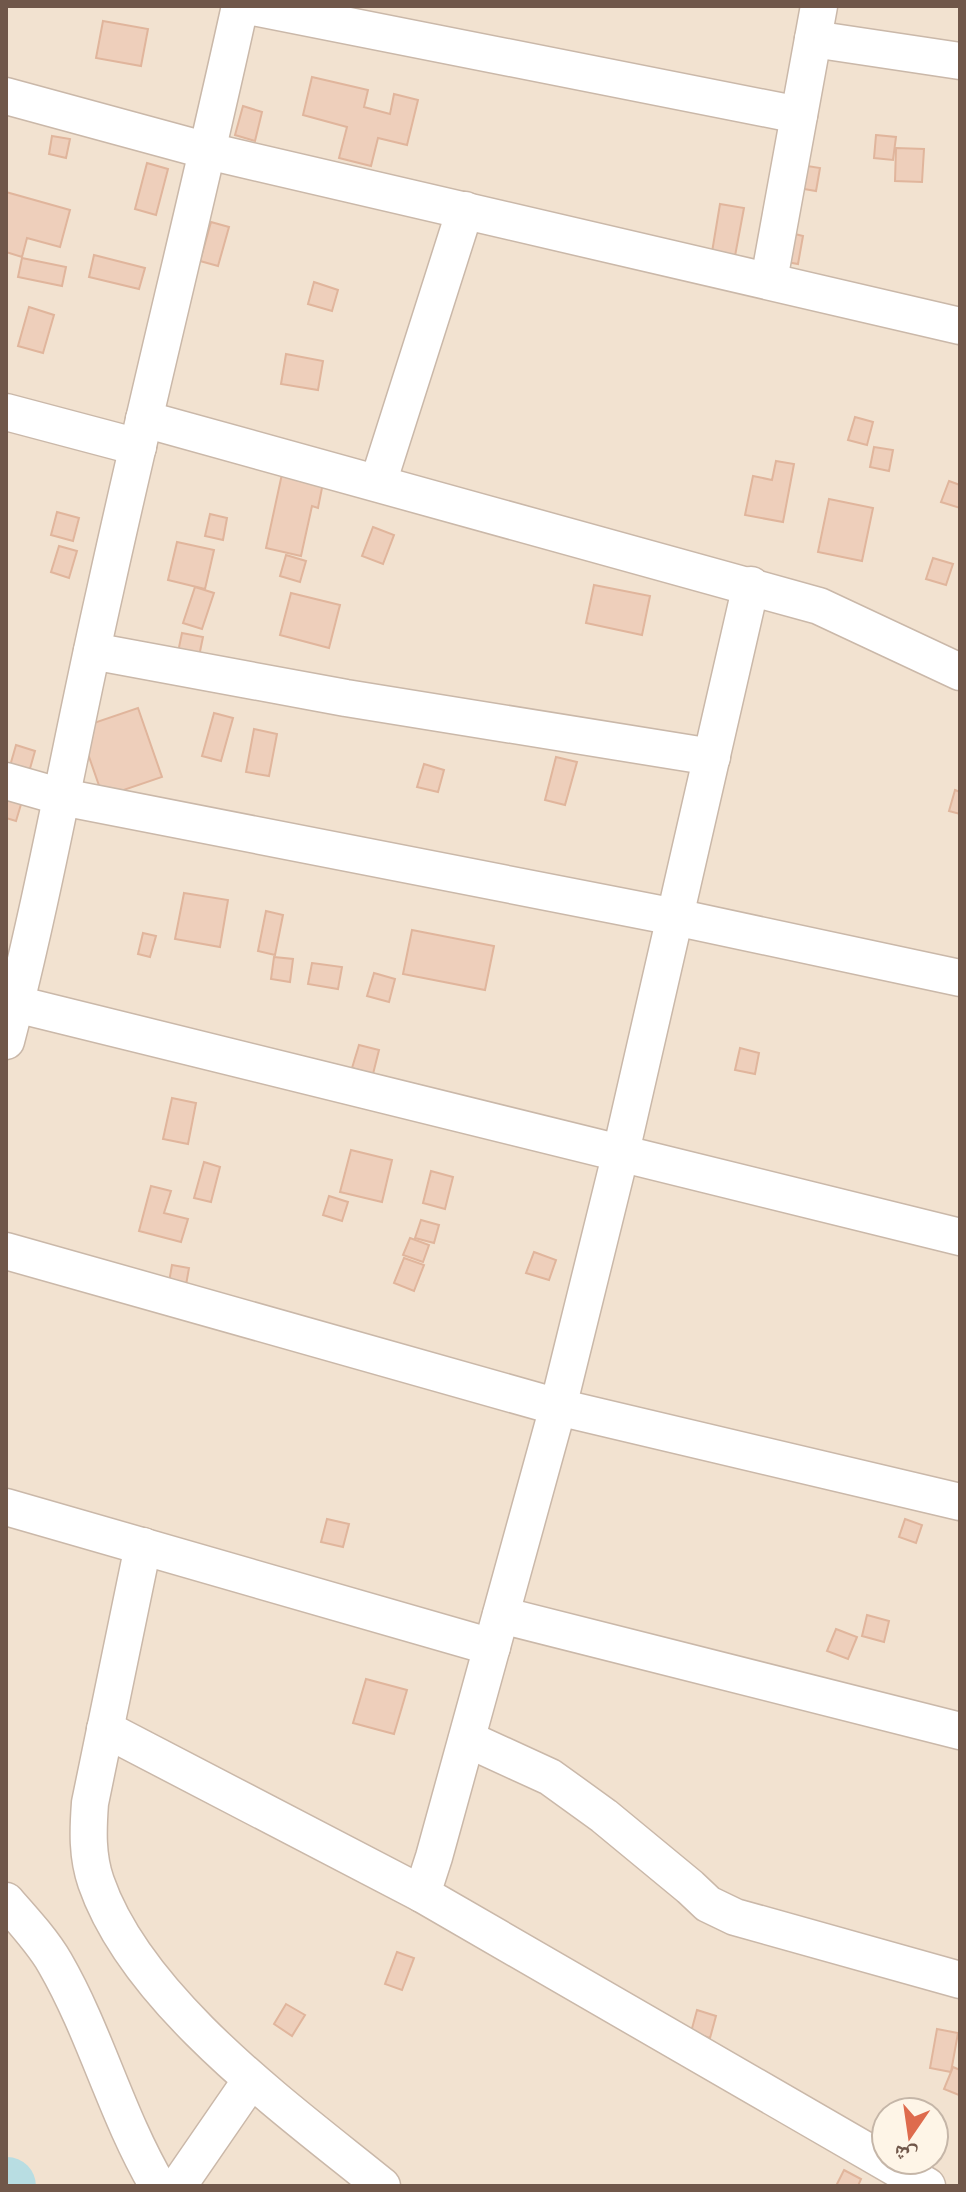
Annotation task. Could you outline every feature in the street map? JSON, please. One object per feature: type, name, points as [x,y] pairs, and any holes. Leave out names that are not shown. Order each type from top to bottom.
[{"type":"street","points":[[6,1041],[141,433],[240,6]]},
{"type":"street","points":[[248,6],[799,115]]},
{"type":"street","points":[[769,280],[816,22],[960,61]]},
{"type":"street","points":[[6,96],[208,151],[960,326]]},
{"type":"street","points":[[378,483],[465,210]]},
{"type":"street","points":[[6,412],[141,433],[378,483],[819,606],[960,672]]},
{"type":"street","points":[[422,1894],[558,1407],[621,1152],[751,585]]},
{"type":"street","points":[[92,651],[346,698],[712,757]]},
{"type":"street","points":[[6,781],[62,797],[675,917],[960,978]]},
{"type":"street","points":[[16,1004],[960,1237]]},
{"type":"street","points":[[6,1251],[558,1407],[960,1502]]},
{"type":"street","points":[[6,1507],[143,1546],[497,1631],[960,1731]]},
{"type":"street","points":[[143,1546],[90,1803],[87,1841],[95,1881],[118,1929],[177,2007],[251,2080],[382,2186]]},
{"type":"street","points":[[105,1729],[422,1894],[927,2186]]},
{"type":"street","points":[[467,1739],[550,1777],[617,1826],[708,1904],[721,1911],[960,1980]]},
{"type":"street","points":[[6,1901],[54,1961],[87,2030],[131,2136],[158,2186]]},
{"type":"street","points":[[178,2186],[251,2080]]},
{"type":"shaded area","points":[[6,6],[960,6],[960,2186],[6,2186]]},
{"type":"building","points":[[103,21],[148,29],[141,66],[96,58]]},
{"type":"building","points":[[312,77],[368,90],[364,107],[390,114],[394,94],[418,100],[407,145],[378,138],[371,166],[339,158],[347,127],[303,115]]},
{"type":"building","points":[[243,106],[262,112],[255,141],[235,135]]},
{"type":"building","points":[[876,135],[896,137],[893,160],[874,158]]},
{"type":"building","points":[[52,136],[70,139],[66,158],[49,154]]},
{"type":"building","points":[[896,148],[924,149],[922,182],[895,181]]},
{"type":"building","points":[[147,163],[168,169],[156,215],[135,209]]},
{"type":"building","points":[[801,165],[820,168],[816,191],[798,188]]},
{"type":"building","points":[[6,192],[70,210],[60,247],[27,238],[22,257],[6,252]]},
{"type":"building","points":[[720,204],[744,208],[735,256],[712,252]]},
{"type":"building","points":[[211,222],[229,227],[218,266],[200,261]]},
{"type":"building","points":[[787,232],[803,236],[798,264],[781,261]]},
{"type":"building","points":[[94,255],[145,268],[139,289],[89,277]]},
{"type":"building","points":[[22,258],[66,267],[62,286],[18,277]]},
{"type":"building","points":[[314,282],[338,290],[332,311],[308,304]]},
{"type":"building","points":[[29,307],[54,315],[43,353],[18,346]]},
{"type":"building","points":[[286,354],[323,361],[318,390],[281,384]]},
{"type":"building","points":[[855,417],[873,422],[867,445],[848,440]]},
{"type":"building","points":[[874,447],[893,450],[889,471],[870,467]]},
{"type":"building","points":[[776,461],[794,464],[783,522],[745,515],[753,476],[772,480]]},
{"type":"building","points":[[282,474],[323,483],[318,508],[312,506],[301,556],[266,548]]},
{"type":"building","points":[[949,481],[960,485],[960,508],[941,502]]},
{"type":"building","points":[[829,499],[873,508],[862,561],[818,552]]},
{"type":"building","points":[[57,512],[79,518],[73,541],[51,535]]},
{"type":"building","points":[[210,514],[227,518],[223,540],[205,536]]},
{"type":"building","points":[[373,527],[394,535],[383,564],[362,556]]},
{"type":"building","points":[[177,542],[214,550],[205,589],[168,580]]},
{"type":"building","points":[[59,546],[77,551],[69,578],[51,572]]},
{"type":"building","points":[[286,555],[306,561],[300,582],[280,576]]},
{"type":"building","points":[[933,558],[953,564],[946,585],[926,579]]},
{"type":"building","points":[[594,585],[650,596],[642,635],[586,623]]},
{"type":"building","points":[[195,587],[214,593],[202,629],[183,623]]},
{"type":"building","points":[[291,593],[340,605],[329,648],[280,635]]},
{"type":"building","points":[[182,633],[203,637],[198,661],[177,657]]},
{"type":"building","points":[[138,708],[162,777],[103,797],[79,728]]},
{"type":"building","points":[[214,713],[233,718],[221,761],[202,756]]},
{"type":"building","points":[[254,729],[277,734],[269,776],[246,772]]},
{"type":"building","points":[[16,745],[35,751],[29,772],[10,766]]},
{"type":"building","points":[[556,757],[577,762],[565,805],[545,800]]},
{"type":"building","points":[[424,764],[444,770],[438,792],[417,787]]},
{"type":"building","points":[[955,790],[960,792],[960,814],[949,811]]},
{"type":"building","points":[[6,796],[22,801],[16,821],[6,818]]},
{"type":"building","points":[[184,893],[228,900],[220,947],[175,939]]},
{"type":"building","points":[[266,911],[283,915],[275,955],[258,951]]},
{"type":"building","points":[[412,930],[494,946],[485,990],[403,974]]},
{"type":"building","points":[[143,933],[156,936],[150,957],[138,954]]},
{"type":"building","points":[[274,957],[293,959],[290,982],[271,979]]},
{"type":"building","points":[[312,963],[342,967],[338,989],[308,984]]},
{"type":"building","points":[[374,973],[395,979],[389,1002],[367,996]]},
{"type":"building","points":[[359,1045],[379,1050],[373,1074],[352,1068]]},
{"type":"building","points":[[740,1048],[759,1053],[755,1074],[735,1070]]},
{"type":"building","points":[[172,1098],[196,1103],[188,1144],[163,1139]]},
{"type":"building","points":[[351,1150],[392,1160],[382,1202],[340,1192]]},
{"type":"building","points":[[204,1162],[220,1167],[211,1202],[194,1198]]},
{"type":"building","points":[[431,1171],[453,1177],[445,1209],[423,1203]]},
{"type":"building","points":[[151,1186],[171,1191],[164,1213],[188,1219],[181,1242],[139,1231]]},
{"type":"building","points":[[329,1196],[348,1202],[342,1221],[323,1215]]},
{"type":"building","points":[[421,1220],[439,1225],[434,1243],[415,1238]]},
{"type":"building","points":[[410,1238],[429,1245],[423,1262],[403,1255]]},
{"type":"building","points":[[534,1252],[556,1260],[549,1280],[526,1273]]},
{"type":"building","points":[[404,1258],[424,1265],[414,1291],[394,1283]]},
{"type":"building","points":[[172,1265],[189,1268],[186,1285],[169,1282]]},
{"type":"building","points":[[327,1519],[349,1524],[343,1547],[321,1542]]},
{"type":"building","points":[[905,1519],[922,1525],[916,1543],[899,1537]]},
{"type":"building","points":[[867,1615],[889,1621],[884,1642],[862,1636]]},
{"type":"building","points":[[836,1629],[857,1637],[848,1659],[827,1651]]},
{"type":"building","points":[[366,1679],[407,1690],[394,1734],[353,1723]]},
{"type":"building","points":[[397,1952],[414,1958],[402,1990],[385,1984]]},
{"type":"building","points":[[286,2004],[305,2015],[292,2036],[274,2024]]},
{"type":"building","points":[[697,2010],[716,2016],[710,2038],[691,2032]]},
{"type":"building","points":[[937,2029],[958,2033],[951,2072],[930,2068]]},
{"type":"building","points":[[953,2067],[960,2070],[959,2095],[944,2089]]},
{"type":"building","points":[[844,2170],[861,2179],[858,2186],[836,2186]]}]
